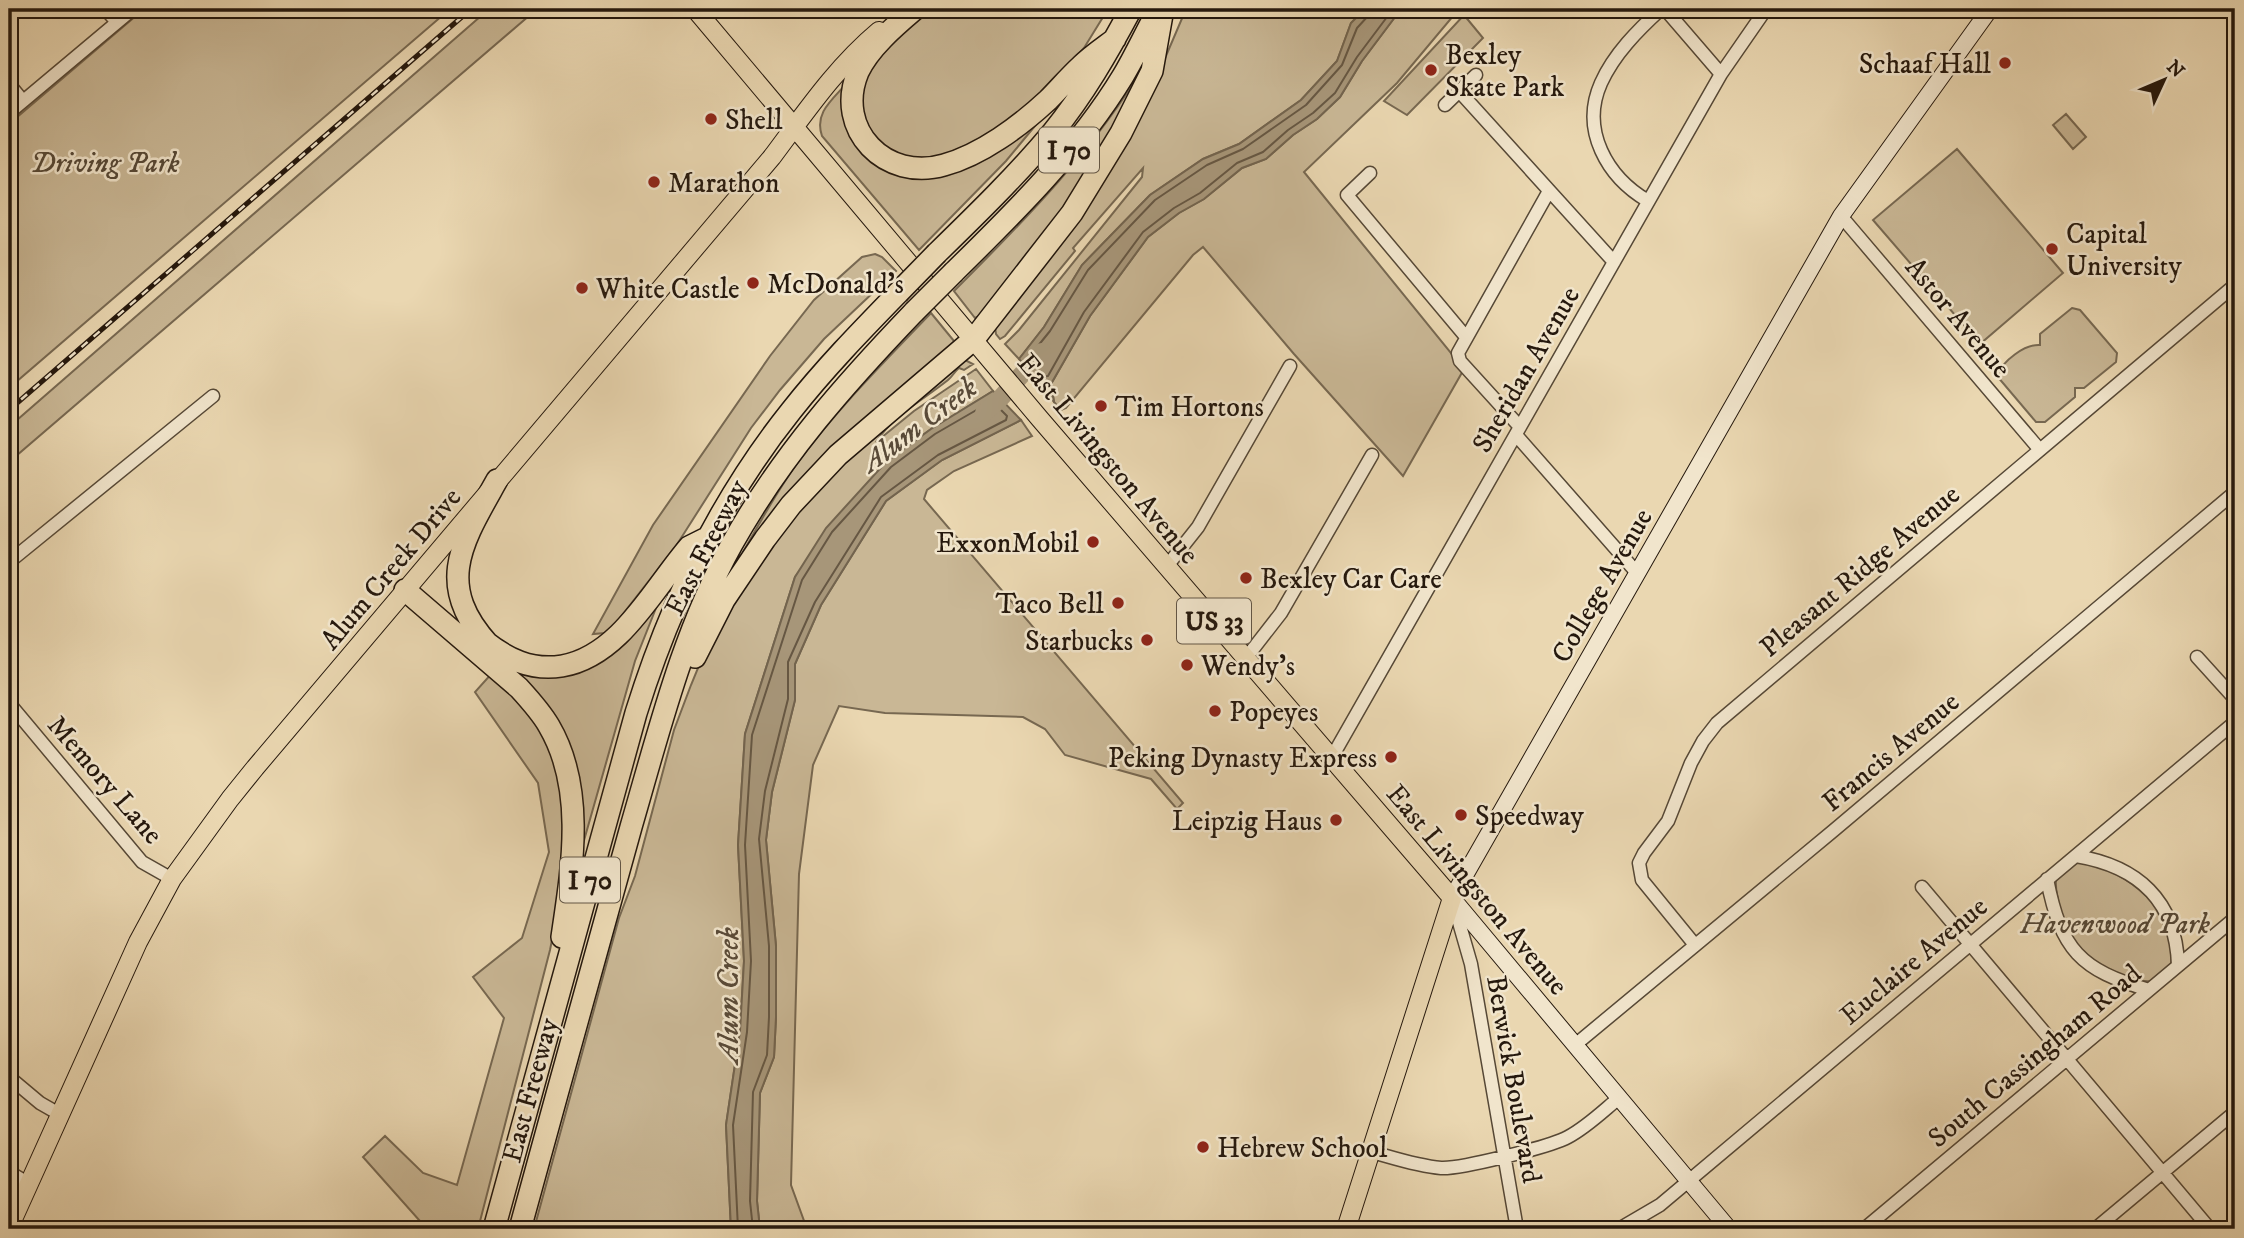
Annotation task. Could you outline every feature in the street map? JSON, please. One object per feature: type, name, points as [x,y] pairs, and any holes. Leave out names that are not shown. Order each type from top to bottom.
[{"type":"highway","points":[[913,9],[866,60],[857,75],[852,96],[855,118],[867,144],[887,160],[907,167],[940,167],[977,150],[1012,129],[1047,101],[1082,64],[1115,39]]},
{"type":"highway","name":"East Freeway","points":[[494,1229],[642,692],[664,633],[707,538],[747,472],[792,410],[842,351],[997,194],[1053,131],[1087,85],[1131,9]]},
{"type":"highway","points":[[671,688],[686,676],[724,600],[791,505],[838,455],[974,339],[1072,213],[1121,133],[1152,71],[1161,9]]},
{"type":"highway","name":"East Freeway","points":[[520,1229],[603,919],[671,688],[719,569],[770,481],[813,423],[857,371],[1015,212],[1071,148],[1123,76],[1161,9]]},
{"type":"highway","points":[[489,645],[470,624],[464,611],[458,570],[463,548],[497,480]]},
{"type":"highway","points":[[405,590],[422,591],[508,657],[528,666],[556,667],[586,660],[599,653],[622,632],[689,547],[707,538]]},
{"type":"highway","points":[[405,590],[519,688],[549,725],[560,749],[572,811],[573,859],[549,1028]]},
{"type":"main road","name":"East Livingston Avenue","points":[[695,9],[1040,419],[1452,898],[1729,1229]]},
{"type":"main road","name":"Alum Creek Drive","points":[[9,1228],[138,942],[172,880],[230,799],[772,157],[849,59],[887,25],[913,9]]},
{"type":"main road","name":"College Avenue","points":[[1346,1229],[1452,898],[1842,216],[1990,9]]},
{"type":"street","points":[[105,9],[117,22]]},
{"type":"street","points":[[9,113],[133,9]]},
{"type":"street","points":[[1648,201],[1617,178],[1600,150],[1594,119],[1596,100],[1604,78],[1623,48],[1663,9],[1721,74]]},
{"type":"street","name":"Sheridan Avenue","points":[[1332,757],[1721,74],[1766,9]]},
{"type":"street","points":[[1444,105],[1476,75]]},
{"type":"street","points":[[9,84],[23,101]]},
{"type":"street","points":[[1459,91],[1614,262]]},
{"type":"street","points":[[1370,173],[1347,195],[1466,337]]},
{"type":"street","points":[[1549,191],[1458,353],[1461,361],[1518,431],[1638,574]]},
{"type":"street","name":"Astor Avenue","points":[[1842,216],[2040,450]]},
{"type":"street","name":"Pleasant Ridge Avenue","points":[[1695,945],[1642,880],[1639,863],[1668,821],[1691,763],[1717,723],[2235,285]]},
{"type":"street","points":[[1167,566],[1198,527],[1290,366]]},
{"type":"street","points":[[9,562],[213,396]]},
{"type":"street","points":[[1246,658],[1285,606],[1372,455]]},
{"type":"street","name":"Francis Avenue","points":[[1575,1045],[2235,492]]},
{"type":"street","points":[[2197,657],[2235,699]]},
{"type":"street","name":"Memory Lane","points":[[9,703],[142,862],[172,880]]},
{"type":"street","name":"Euclaire Avenue","points":[[1619,1229],[1660,1205],[2235,722]]},
{"type":"street","points":[[2076,856],[2117,866],[2129,872],[2150,891],[2166,913],[2171,926],[2178,965]]},
{"type":"street","points":[[2047,879],[2057,920],[2077,954],[2098,972],[2149,990]]},
{"type":"street","points":[[1922,887],[2210,1229]]},
{"type":"street","name":"Berwick Boulevard","points":[[1452,898],[1471,964],[1517,1229]]},
{"type":"street","name":"South Cassingham Road","points":[[1864,1229],[2235,918]]},
{"type":"street","points":[[9,1077],[40,1103],[61,1115]]},
{"type":"street","points":[[1372,1152],[1414,1164],[1443,1168],[1503,1156],[1566,1139],[1620,1097]]},
{"type":"street","points":[[2095,1229],[2235,1112]]},
{"type":"street","points":[[9,1172],[29,1184]]},
{"type":"green space","name":"Driving Park","points":[[144,9],[450,9],[9,388],[9,124]]},
{"type":"green space","points":[[489,9],[537,9],[9,462],[9,427]]},
{"type":"green space","points":[[934,9],[1108,9],[1084,48],[1062,73],[1004,127],[941,159],[898,156],[875,140],[858,104],[874,52],[922,15]]},
{"type":"green space","points":[[1186,9],[1365,9],[1351,23],[1337,61],[1301,100],[1239,144],[1203,159],[1150,195],[1082,265],[1044,327],[1019,359],[1005,344],[1142,177],[1143,168],[1073,248],[1075,251],[1005,336],[1000,339],[995,326],[1160,70]]},
{"type":"green space","points":[[1401,9],[1459,9],[1397,83],[1304,172],[1464,369],[1403,476],[1203,247],[1193,255],[1066,408],[1061,410],[1054,402],[1051,384],[1090,316],[1148,237],[1179,213],[1204,199],[1242,168],[1266,159],[1293,135],[1317,119],[1340,97],[1362,61]]},
{"type":"green space","name":"Bexley Skate Park","points":[[1464,15],[1483,38],[1407,115],[1384,101]]},
{"type":"green space","points":[[1146,63],[1085,184],[984,314],[975,318],[954,291],[1032,211],[1081,155],[1126,95]]},
{"type":"green space","points":[[846,84],[847,101],[904,173],[1049,109],[1006,161],[919,250],[822,136],[822,114]]},
{"type":"green space","points":[[2066,114],[2086,137],[2073,149],[2053,125]]},
{"type":"green space","points":[[1957,149],[2063,273],[1980,344],[1873,220]]},
{"type":"green space","points":[[875,254],[896,271],[824,339],[780,390],[751,428],[676,546],[612,628],[605,633],[593,634],[653,525],[770,356],[814,300],[862,257]]},
{"type":"green space","points":[[2072,308],[2080,310],[2117,353],[2116,362],[2084,388],[2075,388],[2075,397],[2045,422],[2036,422],[1997,376],[2015,354],[2028,347],[2040,345],[2040,334]]},
{"type":"green space","points":[[931,313],[954,341],[952,346],[746,554],[743,552],[768,508],[811,445]]},
{"type":"green space","points":[[963,359],[973,364],[964,370],[959,368],[948,380],[900,416],[876,442],[914,411],[976,369],[993,391],[931,429],[886,462],[795,577],[745,734],[738,845],[744,961],[740,1031],[726,1125],[731,1229],[534,1229],[619,918],[635,876],[674,730],[707,646],[750,570],[833,470]]},
{"type":"green space","points":[[1021,420],[1032,436],[954,471],[927,490],[924,499],[1183,803],[1177,809],[1151,779],[1065,755],[1045,729],[1023,717],[885,713],[839,706],[813,765],[799,874],[791,1185],[807,1229],[760,1229],[757,1201],[760,1093],[774,1057],[776,1017],[776,946],[766,840],[772,792],[795,700],[795,664],[821,605],[886,501],[942,460]]},
{"type":"green space","points":[[662,593],[635,661],[581,851],[575,788],[504,661],[554,672]]},
{"type":"green space","points":[[493,672],[543,726],[565,800],[560,900],[550,950],[478,1229],[427,1229],[363,1157],[385,1136],[423,1173],[457,1185],[504,1018],[473,977],[522,938],[549,852],[538,783],[475,692]]},
{"type":"green space","name":"Havenwood Park","points":[[2082,862],[2116,874],[2132,884],[2158,911],[2167,927],[2171,964],[2151,981],[2131,978],[2108,969],[2090,958],[2075,942],[2059,904],[2056,880],[2076,863]]},
{"type":"water","points":[[1365,9],[1401,9],[1362,61],[1340,97],[1317,119],[1293,135],[1266,159],[1242,168],[1204,199],[1179,213],[1148,237],[1090,316],[1051,384],[1054,402],[1019,359],[1044,327],[1082,265],[1150,195],[1203,159],[1239,144],[1301,100],[1337,61],[1351,23]]},
{"type":"water","points":[[993,391],[1021,420],[942,460],[886,501],[821,605],[795,664],[795,700],[772,792],[766,840],[776,946],[776,1017],[774,1057],[760,1093],[757,1201],[760,1229],[731,1229],[726,1125],[740,1031],[744,961],[738,845],[745,734],[795,577],[826,528],[886,462],[931,429]]},
{"type":"waterway","name":"Alum Creek","points":[[984,413],[1042,352]]},
{"type":"railway","points":[[9,410],[471,9]]},
{"type":"place","name":"Schaaf Hall","points":[[2005,63]]},
{"type":"place","name":"Bexley Skate Park","points":[[1431,70]]},
{"type":"place","name":"Shell","points":[[711,119]]},
{"type":"place","name":"Marathon","points":[[654,182]]},
{"type":"place","name":"Capital University","points":[[2052,249]]},
{"type":"place","name":"McDonald's","points":[[753,283]]},
{"type":"place","name":"White Castle","points":[[582,288]]},
{"type":"place","name":"Tim Hortons","points":[[1101,406]]},
{"type":"place","name":"ExxonMobil","points":[[1093,542]]},
{"type":"place","name":"Bexley Car Care","points":[[1246,578]]},
{"type":"place","name":"Taco Bell","points":[[1118,603]]},
{"type":"place","name":"Starbucks","points":[[1147,640]]},
{"type":"place","name":"Wendy's","points":[[1187,665]]},
{"type":"place","name":"Popeyes","points":[[1215,711]]},
{"type":"place","name":"Peking Dynasty Express","points":[[1391,757]]},
{"type":"place","name":"Speedway","points":[[1461,815]]},
{"type":"place","name":"Leipzig Haus","points":[[1336,820]]},
{"type":"place","name":"Hebrew School","points":[[1203,1147]]}]
